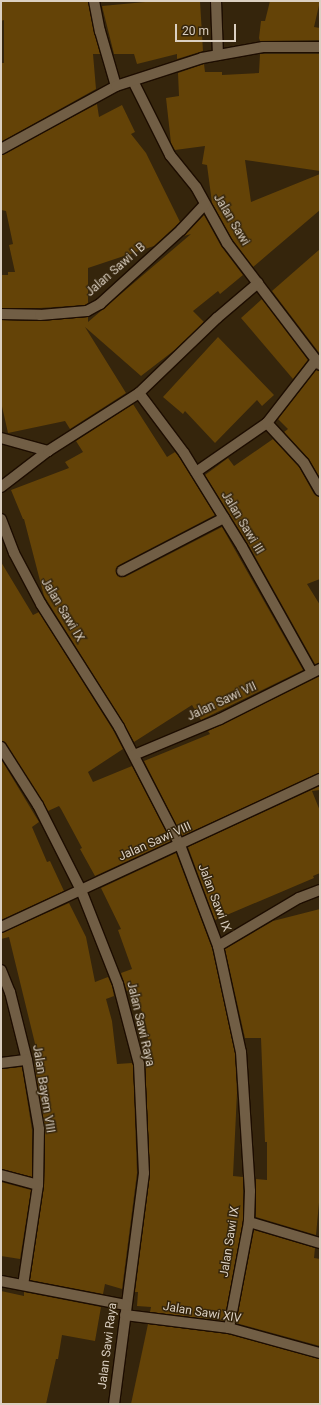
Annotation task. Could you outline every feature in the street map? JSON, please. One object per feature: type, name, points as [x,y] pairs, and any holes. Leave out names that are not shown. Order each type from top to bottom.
[{"type":"street","points":[[94,1],[100,31],[116,86]]},
{"type":"street","points":[[216,1],[218,55]]},
{"type":"street","points":[[1,149],[116,86],[202,58],[263,47],[320,47]]},
{"type":"street","name":"Jalan Sawi","points":[[133,81],[170,155],[196,187],[227,243],[318,362]]},
{"type":"street","name":"Jalan Sawi I B","points":[[1,314],[40,315],[87,312],[100,304],[165,245],[205,204]]},
{"type":"street","points":[[1,488],[48,451],[139,393],[217,318],[258,283]]},
{"type":"street","points":[[196,472],[267,423],[318,362]]},
{"type":"street","name":"Jalan Sawi III","points":[[139,393],[184,453],[316,671]]},
{"type":"street","points":[[267,423],[304,463],[320,491]]},
{"type":"street","points":[[1,438],[48,451]]},
{"type":"street","points":[[122,570],[224,518]]},
{"type":"street","name":"Jalan Sawi IX","points":[[1,519],[14,553],[41,604],[119,727],[180,845],[218,946],[242,1052],[250,1191],[249,1222],[229,1328]]},
{"type":"street","name":"Jalan Sawi VII","points":[[134,755],[220,718],[316,671]]},
{"type":"street","name":"Jalan Sawi Raya","points":[[1,747],[38,805],[81,890],[118,984],[139,1064],[144,1173],[114,1404]]},
{"type":"street","name":"Jalan Sawi VIII","points":[[1,927],[320,779]]},
{"type":"street","points":[[218,946],[299,898],[320,890]]},
{"type":"street","name":"Jalan Bayem VIII","points":[[1,970],[10,992],[27,1060],[39,1129],[38,1185],[23,1286]]},
{"type":"street","points":[[1,1063],[27,1060]]},
{"type":"street","points":[[1,1175],[38,1185]]},
{"type":"street","points":[[249,1222],[320,1243]]},
{"type":"street","points":[[1,1281],[126,1305]]},
{"type":"street","name":"Jalan Sawi XIV","points":[[126,1315],[229,1328],[320,1353]]},
{"type":"building","points":[[1,1],[88,1],[100,54],[93,54],[96,89],[1,142],[1,63],[4,63],[4,20],[1,21]]},
{"type":"building","points":[[156,1],[200,1],[203,51],[177,59],[177,54],[137,64],[134,54],[114,54],[102,6]]},
{"type":"building","points":[[270,1],[320,1],[314,27],[320,28],[320,40],[260,41],[261,21],[265,21]]},
{"type":"building","points":[[260,54],[320,54],[320,171],[245,160],[251,202],[320,174],[320,210],[253,267],[232,239],[212,203],[207,165],[202,164],[205,146],[175,150],[171,143],[166,98],[179,96],[178,73],[204,64],[205,72],[222,72],[222,75],[259,73]]},
{"type":"building","points":[[97,104],[99,117],[122,105],[135,132],[131,134],[146,153],[180,222],[154,246],[88,268],[88,303],[85,305],[40,308],[1,308],[1,275],[8,275],[8,272],[15,272],[9,245],[13,244],[6,211],[1,210],[1,155]]},
{"type":"building","points":[[204,215],[221,246],[243,275],[220,294],[218,291],[193,311],[204,322],[176,349],[141,376],[85,327],[126,393],[70,429],[65,421],[8,433],[1,402],[1,320],[41,321],[88,317],[88,322],[191,234],[184,236]]},
{"type":"building","points":[[320,249],[320,354],[272,291]]},
{"type":"building","points":[[262,299],[308,360],[293,379],[241,318]]},
{"type":"building","points":[[218,337],[274,395],[262,406],[257,400],[215,443],[185,411],[183,414],[163,397]]},
{"type":"building","points":[[316,370],[320,371],[320,478],[309,459],[284,432],[288,429],[278,419]]},
{"type":"building","points":[[133,404],[167,457],[175,452],[179,457],[215,515],[119,565],[116,570],[116,574],[121,577],[125,577],[222,527],[303,670],[201,720],[192,705],[134,742],[44,596],[24,519],[11,490],[69,468],[65,462],[83,452],[76,441]]},
{"type":"building","points":[[273,439],[299,467],[314,494],[320,497],[320,579],[307,584],[320,605],[320,663],[315,664],[248,544],[205,475],[228,458],[234,466]]},
{"type":"building","points":[[1,562],[33,615],[39,612],[113,730],[123,749],[88,772],[93,782],[132,766],[171,841],[95,876],[80,849],[82,848],[59,806],[48,811],[6,744],[1,741]]},
{"type":"building","points":[[320,676],[320,773],[182,836],[144,761],[210,734],[208,731]]},
{"type":"building","points":[[1,759],[39,822],[32,827],[47,862],[50,861],[64,891],[1,920]]},
{"type":"building","points":[[320,786],[320,790],[312,791],[320,811],[320,873],[313,876],[314,878],[215,920],[188,847]]},
{"type":"building","points":[[176,853],[212,948],[235,1053],[237,1093],[233,1176],[243,1177],[243,1221],[224,1321],[150,1312],[151,1307],[137,1306],[138,1292],[135,1292],[150,1174],[145,1062],[148,1062],[149,1046],[145,1021],[134,988],[127,991],[121,973],[132,969],[118,930],[121,929],[101,888]]},
{"type":"building","points":[[69,903],[86,937],[95,982],[108,977],[112,986],[114,996],[106,999],[112,1021],[117,1064],[132,1063],[133,1065],[137,1173],[122,1289],[105,1284],[103,1294],[30,1280],[44,1186],[45,1128],[34,1065],[40,1064],[9,937],[1,939],[1,933]]},
{"type":"building","points":[[320,909],[320,1192],[316,1235],[256,1217],[256,1179],[267,1180],[267,1142],[265,1142],[261,1038],[245,1038],[225,949],[273,921]]},
{"type":"building","points":[[22,1067],[32,1130],[32,1177],[1,1169],[1,1069]]},
{"type":"building","points":[[1,1182],[31,1190],[20,1259],[1,1256]]},
{"type":"building","points":[[254,1230],[315,1248],[314,1258],[320,1259],[320,1346],[236,1323]]},
{"type":"building","points":[[1,1291],[24,1296],[24,1292],[101,1307],[95,1341],[62,1335],[58,1359],[56,1359],[46,1404],[1,1404]]},
{"type":"building","points":[[148,1324],[228,1334],[320,1359],[320,1404],[131,1404]]}]
